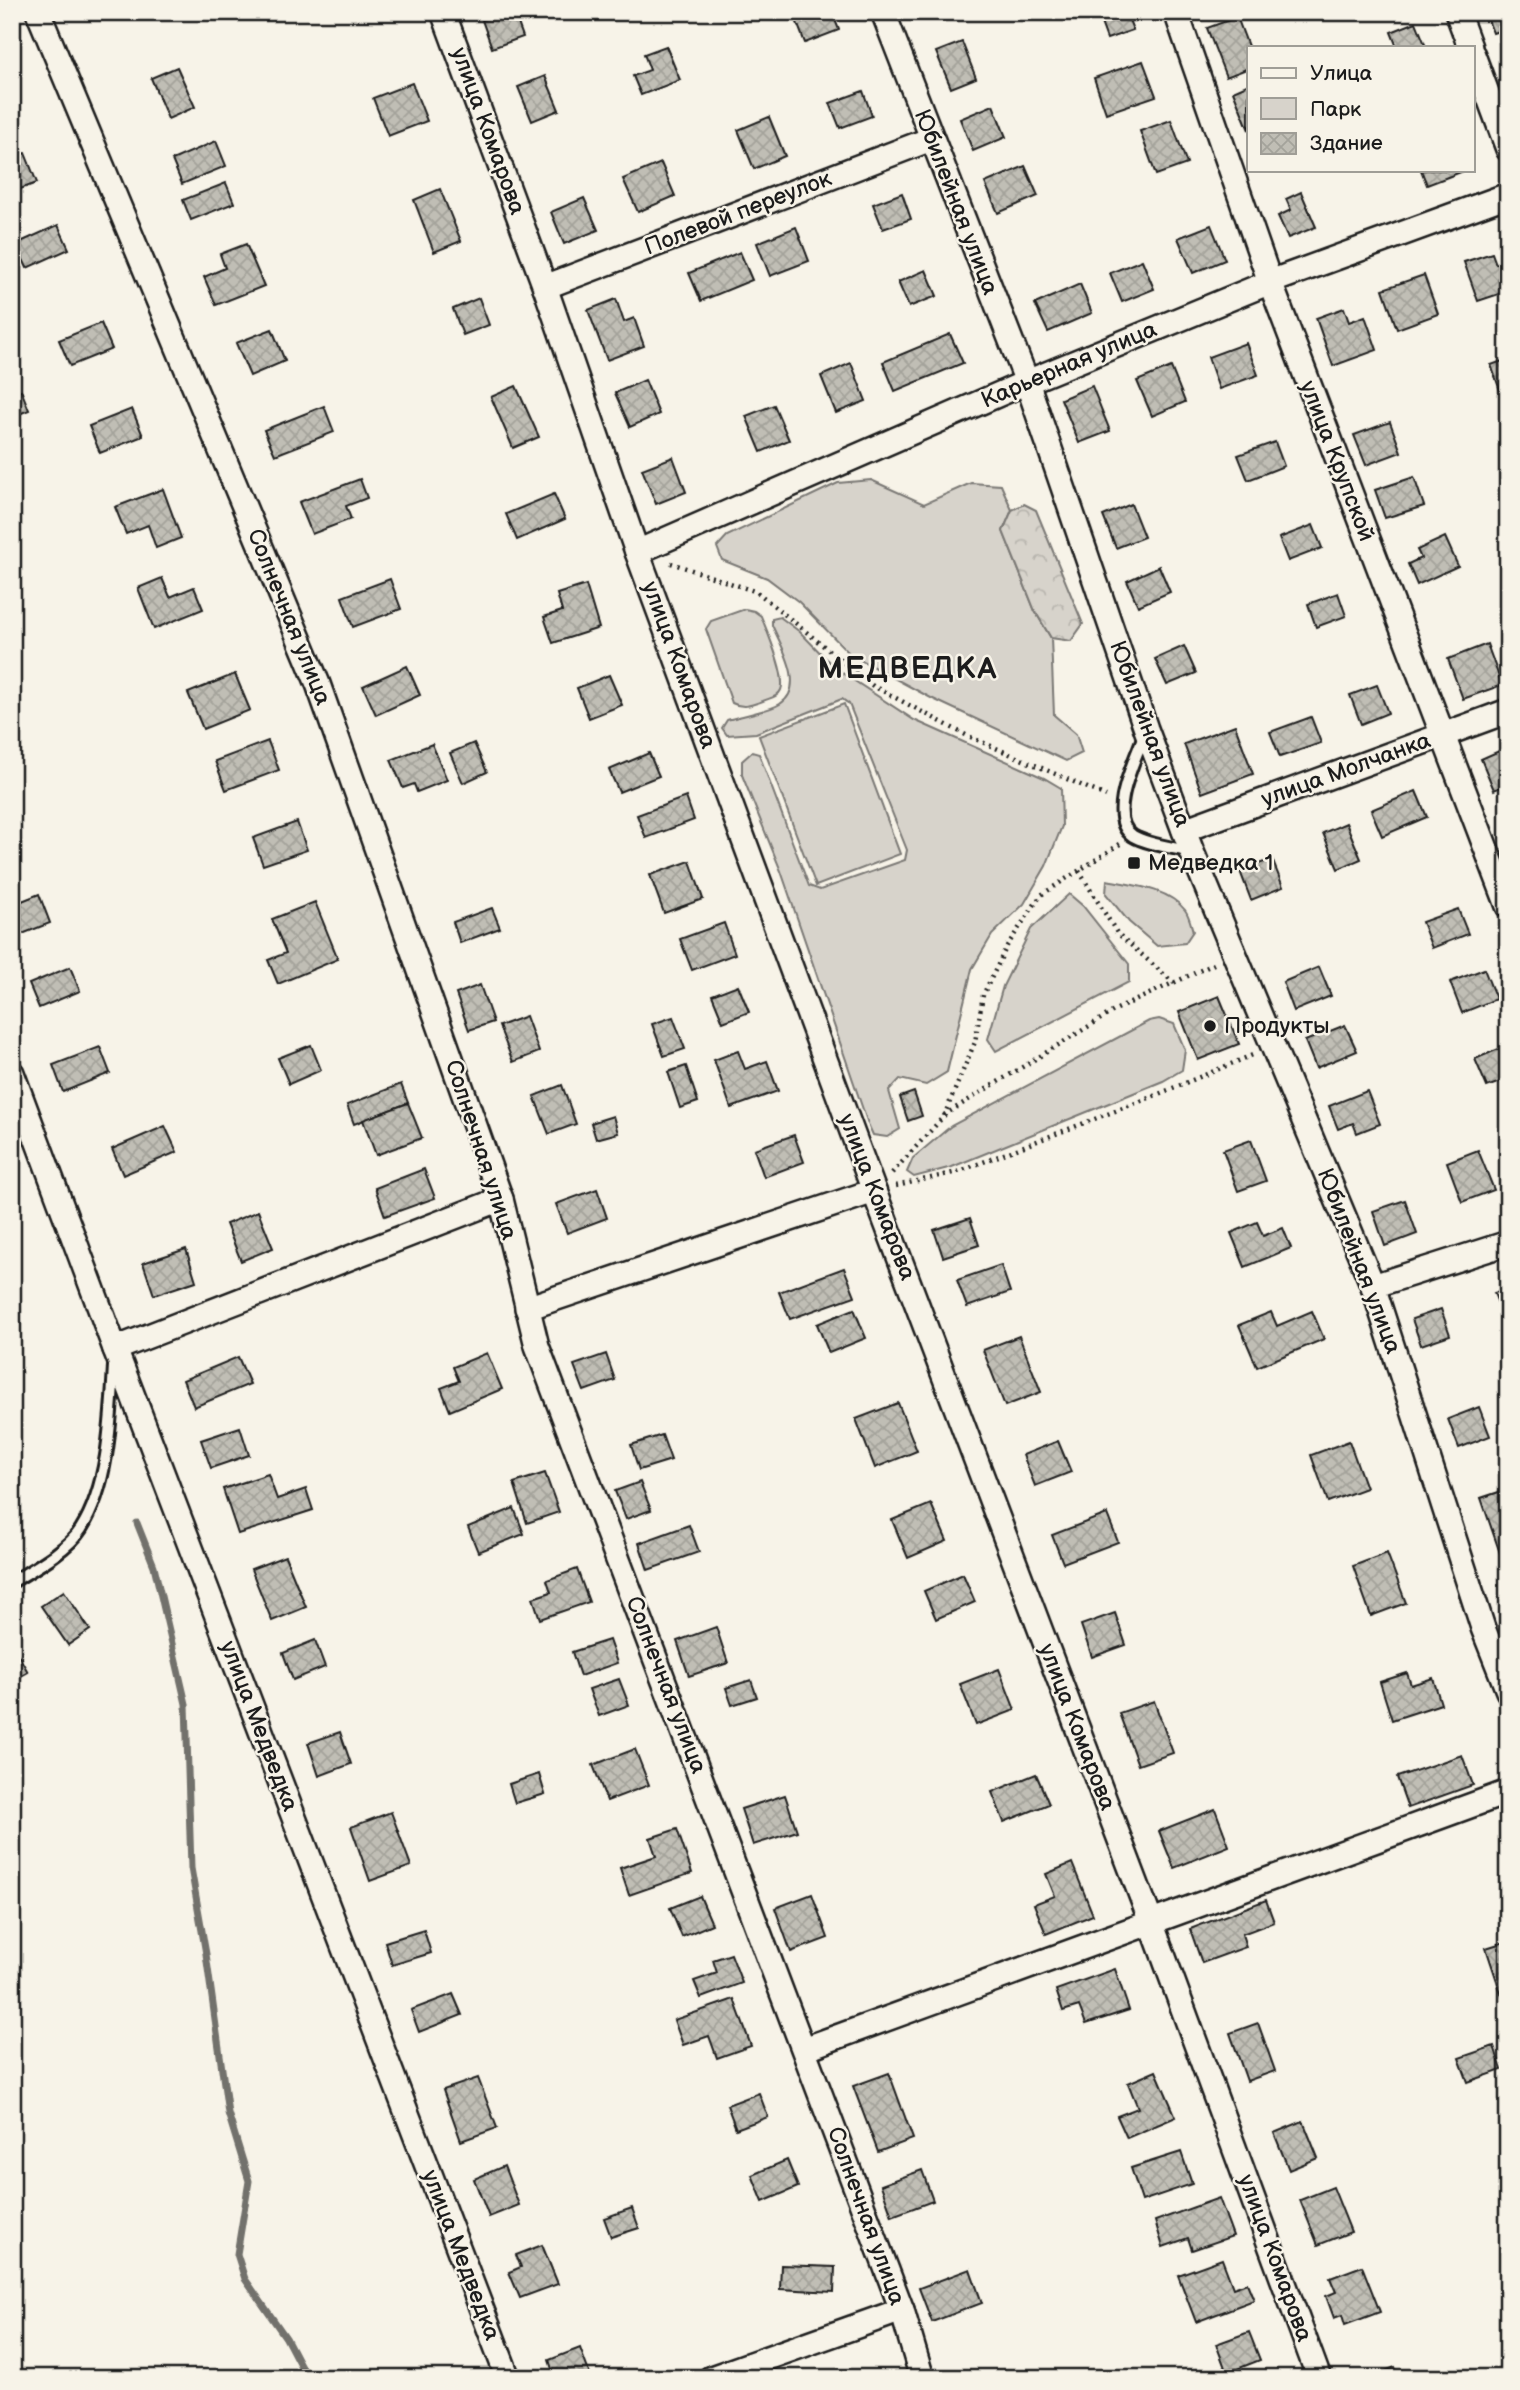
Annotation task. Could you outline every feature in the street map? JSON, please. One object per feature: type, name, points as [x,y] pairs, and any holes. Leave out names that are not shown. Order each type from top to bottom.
[{"type":"street","name":"Солнечная улица","points":[[38,12],[318,684],[501,1199],[537,1346],[902,2310],[922,2378]]},
{"type":"street","name":"улица Комарова","points":[[443,12],[545,287],[637,552],[874,1191],[1151,1922],[1319,2378]]},
{"type":"street","name":"Юбилейная улица","points":[[883,12],[1027,382],[1146,729],[1192,852],[1373,1286],[1483,1628],[1508,1691]]},
{"type":"street","name":"улица Крупской","points":[[1176,12],[1270,282],[1508,906]]},
{"type":"street","points":[[1457,12],[1470,46]]},
{"type":"street","points":[[1474,58],[1508,149]]},
{"type":"street","name":"Полевой переулок","points":[[545,287],[931,139]]},
{"type":"street","name":"Карьерная улица","points":[[637,552],[1027,382],[1270,282],[1508,195]]},
{"type":"street","name":"улица Молчанка","points":[[1184,830],[1508,711]]},
{"type":"street","name":"улица Медведка","points":[[12,1073],[508,2378]]},
{"type":"street","points":[[527,1308],[874,1191]]},
{"type":"street","points":[[115,1349],[501,1199]]},
{"type":"street","points":[[1373,1286],[1508,1243]]},
{"type":"street","points":[[804,2049],[1508,1792]]},
{"type":"street","points":[[711,2378],[902,2310]]},
{"type":"lane","points":[[1146,729],[1120,802],[1123,826],[1132,836],[1192,852]]},
{"type":"lane","points":[[12,1582],[48,1560],[80,1531],[98,1490],[110,1435],[115,1349]]},
{"type":"path","points":[[637,552],[757,592],[873,686],[966,735],[1120,802]]},
{"type":"path","points":[[944,1116],[975,1042],[983,995],[1007,946],[1041,895],[1132,836]]},
{"type":"path","points":[[1079,870],[1117,933],[1174,983]]},
{"type":"path","points":[[874,1191],[944,1116],[1117,1009],[1235,955]]},
{"type":"path","points":[[874,1191],[957,1172],[1149,1098],[1273,1046]]},
{"type":"green space","points":[[871,480],[924,504],[971,483],[1001,485],[1012,510],[1003,531],[1035,611],[1051,638],[1054,715],[1076,734],[1082,753],[1066,761],[931,698],[851,655],[799,602],[767,578],[722,560],[717,547],[727,536],[838,483]]},
{"type":"green space","points":[[1024,504],[1036,510],[1083,624],[1071,641],[1051,638],[1035,611],[1003,531],[1012,510]]},
{"type":"green space","points":[[745,609],[761,616],[776,654],[782,684],[776,696],[744,706],[732,703],[706,629],[711,621]]},
{"type":"green space","points":[[780,617],[800,632],[835,668],[914,720],[1061,788],[1062,826],[1046,866],[1024,904],[992,935],[972,969],[947,1072],[926,1085],[900,1079],[889,1091],[900,1129],[887,1137],[873,1135],[868,1124],[781,871],[742,775],[742,761],[752,752],[759,754],[809,886],[820,890],[905,860],[907,850],[849,704],[842,699],[756,733],[727,735],[722,728],[727,720],[775,707],[788,697],[792,677],[790,666],[772,625],[772,619]]},
{"type":"green space","points":[[844,704],[900,854],[816,886],[759,736]]},
{"type":"green space","points":[[1107,880],[1159,892],[1178,903],[1186,912],[1193,931],[1185,943],[1157,946],[1129,922],[1106,894]]},
{"type":"green space","points":[[1069,894],[1083,906],[1129,964],[1129,982],[996,1051],[988,1039],[1003,986],[1031,929]]},
{"type":"green space","points":[[1159,1019],[1174,1024],[1185,1050],[1182,1070],[1163,1081],[952,1167],[914,1177],[907,1172],[913,1158],[951,1126],[1149,1021]]},
{"type":"building","points":[[505,12],[514,12],[523,37],[492,48],[482,20]]},
{"type":"building","points":[[793,12],[832,12],[839,30],[805,43]]},
{"type":"building","points":[[1097,12],[1126,12],[1133,30],[1107,39]]},
{"type":"building","points":[[1485,12],[1508,12],[1508,28],[1493,33]]},
{"type":"building","points":[[1237,17],[1248,46],[1247,69],[1226,77],[1207,28]]},
{"type":"building","points":[[1416,22],[1426,46],[1397,46],[1391,32]]},
{"type":"building","points":[[962,42],[976,78],[951,88],[936,52]]},
{"type":"building","points":[[666,46],[680,80],[641,95],[633,76],[650,70],[644,54]]},
{"type":"building","points":[[1143,61],[1156,96],[1106,113],[1094,78]]},
{"type":"building","points":[[177,67],[195,107],[168,119],[151,78]]},
{"type":"building","points":[[545,76],[559,110],[532,121],[518,87]]},
{"type":"building","points":[[412,83],[427,121],[388,136],[373,98]]},
{"type":"building","points":[[1247,85],[1247,125],[1233,91]]},
{"type":"building","points":[[863,91],[872,116],[840,128],[830,103]]},
{"type":"building","points":[[993,105],[1006,137],[973,151],[960,119]]},
{"type":"building","points":[[769,117],[785,156],[754,169],[738,130]]},
{"type":"building","points":[[1171,120],[1187,164],[1156,175],[1140,131]]},
{"type":"building","points":[[216,141],[226,166],[182,184],[172,160]]},
{"type":"building","points":[[25,153],[37,183],[12,192],[12,158]]},
{"type":"building","points":[[661,163],[675,196],[638,212],[623,179]]},
{"type":"building","points":[[1025,166],[1038,196],[998,213],[985,183]]},
{"type":"building","points":[[1422,172],[1461,172],[1427,185]]},
{"type":"building","points":[[226,183],[234,203],[191,220],[183,200]]},
{"type":"building","points":[[440,189],[461,241],[434,252],[414,200]]},
{"type":"building","points":[[1301,192],[1316,227],[1288,238],[1278,216],[1291,210],[1286,199]]},
{"type":"building","points":[[902,193],[911,219],[883,229],[873,204]]},
{"type":"building","points":[[584,198],[598,230],[564,244],[551,212]]},
{"type":"building","points":[[58,225],[69,249],[27,268],[16,244]]},
{"type":"building","points":[[1211,225],[1225,260],[1193,273],[1178,238]]},
{"type":"building","points":[[796,227],[809,261],[770,276],[757,243]]},
{"type":"building","points":[[246,244],[264,286],[216,305],[204,277],[225,268],[220,254]]},
{"type":"building","points":[[740,252],[752,280],[701,301],[689,273]]},
{"type":"building","points":[[1492,253],[1496,264],[1501,262],[1508,281],[1508,291],[1478,301],[1464,262]]},
{"type":"building","points":[[1142,260],[1154,289],[1122,302],[1110,273]]},
{"type":"building","points":[[926,270],[937,296],[909,307],[898,282]]},
{"type":"building","points":[[1424,275],[1438,314],[1397,329],[1383,289]]},
{"type":"building","points":[[1080,284],[1092,313],[1048,332],[1035,304]]},
{"type":"building","points":[[479,298],[489,325],[463,335],[453,309]]},
{"type":"building","points":[[616,299],[624,322],[634,318],[644,346],[607,360],[588,310]]},
{"type":"building","points":[[1344,308],[1349,322],[1365,316],[1377,350],[1333,366],[1316,318]]},
{"type":"building","points":[[101,323],[112,349],[70,366],[59,340]]},
{"type":"building","points":[[272,329],[285,361],[250,376],[236,343]]},
{"type":"building","points":[[950,334],[963,363],[895,391],[883,362]]},
{"type":"building","points":[[1246,343],[1258,375],[1219,389],[1208,357]]},
{"type":"building","points":[[1508,359],[1508,388],[1500,390],[1491,365]]},
{"type":"building","points":[[851,363],[866,401],[836,413],[821,376]]},
{"type":"building","points":[[1171,367],[1185,402],[1152,416],[1137,381]]},
{"type":"building","points":[[645,380],[659,414],[630,427],[615,393]]},
{"type":"building","points":[[516,386],[539,437],[513,448],[491,397]]},
{"type":"building","points":[[1092,386],[1110,431],[1079,443],[1061,399]]},
{"type":"building","points":[[21,390],[29,410],[12,417],[12,394]]},
{"type":"building","points":[[774,405],[789,440],[761,452],[746,416]]},
{"type":"building","points":[[324,406],[334,432],[275,455],[264,430]]},
{"type":"building","points":[[132,409],[143,436],[100,453],[89,426]]},
{"type":"building","points":[[1390,422],[1401,452],[1366,465],[1354,435]]},
{"type":"building","points":[[1275,442],[1284,466],[1248,480],[1238,455]]},
{"type":"building","points":[[673,457],[686,492],[656,504],[642,469]]},
{"type":"building","points":[[1414,477],[1424,506],[1385,518],[1375,490]]},
{"type":"building","points":[[360,479],[367,498],[346,506],[351,519],[312,534],[299,502]]},
{"type":"building","points":[[163,489],[181,538],[156,548],[148,525],[126,534],[115,507]]},
{"type":"building","points":[[554,494],[565,519],[517,540],[506,514]]},
{"type":"building","points":[[1131,504],[1144,537],[1116,548],[1103,516]]},
{"type":"building","points":[[1313,525],[1322,548],[1288,561],[1279,538]]},
{"type":"building","points":[[1445,537],[1458,566],[1417,585],[1408,564],[1421,558],[1417,550]]},
{"type":"building","points":[[1159,566],[1170,592],[1138,606],[1127,581]]},
{"type":"building","points":[[162,578],[170,597],[194,587],[203,609],[154,629],[138,588]]},
{"type":"building","points":[[390,579],[401,609],[353,627],[342,597]]},
{"type":"building","points":[[586,585],[599,628],[553,643],[544,617],[562,611],[557,594]]},
{"type":"building","points":[[1338,593],[1346,616],[1316,627],[1308,604]]},
{"type":"building","points":[[1487,644],[1502,685],[1463,699],[1448,659]]},
{"type":"building","points":[[1184,646],[1196,673],[1167,685],[1155,659]]},
{"type":"building","points":[[407,666],[420,695],[376,715],[363,686]]},
{"type":"building","points":[[235,674],[250,710],[203,729],[188,693]]},
{"type":"building","points":[[609,675],[622,705],[589,718],[577,688]]},
{"type":"building","points":[[1377,685],[1388,713],[1361,724],[1350,695]]},
{"type":"building","points":[[1311,717],[1321,743],[1280,757],[1270,732]]},
{"type":"building","points":[[1235,725],[1253,774],[1202,793],[1184,744]]},
{"type":"building","points":[[268,741],[279,770],[226,790],[215,761]]},
{"type":"building","points":[[474,743],[487,772],[463,783],[450,753]]},
{"type":"building","points":[[432,744],[447,780],[417,792],[414,784],[403,788],[391,760]]},
{"type":"building","points":[[1508,747],[1508,784],[1494,790],[1481,759]]},
{"type":"building","points":[[649,753],[659,776],[619,792],[609,770]]},
{"type":"building","points":[[1416,791],[1427,817],[1382,836],[1371,810]]},
{"type":"building","points":[[686,797],[694,820],[646,838],[637,815]]},
{"type":"building","points":[[297,822],[307,850],[263,865],[253,838]]},
{"type":"building","points":[[12,823],[20,842],[12,845]]},
{"type":"building","points":[[1346,823],[1361,859],[1338,869],[1323,833]]},
{"type":"building","points":[[1272,859],[1283,887],[1251,900],[1240,871]]},
{"type":"building","points":[[690,861],[703,899],[664,913],[650,875]]},
{"type":"building","points":[[39,894],[50,923],[12,938],[12,905]]},
{"type":"building","points":[[315,902],[338,959],[278,984],[268,960],[286,953],[272,919]]},
{"type":"building","points":[[492,908],[500,928],[460,943],[453,922]]},
{"type":"building","points":[[1458,909],[1468,934],[1432,948],[1422,922]]},
{"type":"building","points":[[724,923],[735,954],[692,970],[680,939]]},
{"type":"building","points":[[70,967],[80,991],[39,1008],[29,984]]},
{"type":"building","points":[[1319,967],[1331,996],[1294,1011],[1283,982]]},
{"type":"building","points":[[1484,969],[1496,999],[1462,1013],[1450,982]]},
{"type":"building","points":[[480,985],[493,1022],[469,1030],[456,994]]},
{"type":"building","points":[[738,985],[749,1012],[723,1022],[712,995]]},
{"type":"building","points":[[1219,996],[1239,1044],[1198,1060],[1179,1012]]},
{"type":"building","points":[[526,1016],[539,1052],[513,1062],[499,1026]]},
{"type":"building","points":[[673,1017],[685,1049],[664,1056],[652,1024]]},
{"type":"building","points":[[1345,1025],[1357,1051],[1316,1068],[1305,1041]]},
{"type":"building","points":[[311,1045],[321,1070],[289,1084],[278,1058]]},
{"type":"building","points":[[1508,1045],[1508,1079],[1487,1087],[1475,1059]]},
{"type":"building","points":[[100,1047],[110,1073],[63,1092],[53,1065]]},
{"type":"building","points":[[738,1051],[745,1069],[767,1061],[778,1091],[731,1108],[714,1060]]},
{"type":"building","points":[[686,1066],[698,1102],[680,1108],[668,1072]]},
{"type":"building","points":[[401,1084],[408,1103],[354,1124],[347,1105]]},
{"type":"building","points":[[562,1085],[576,1124],[549,1134],[534,1096]]},
{"type":"building","points":[[1367,1091],[1380,1124],[1357,1133],[1353,1123],[1338,1129],[1329,1106]]},
{"type":"building","points":[[914,1092],[922,1116],[908,1121],[900,1097]]},
{"type":"building","points":[[408,1103],[422,1138],[376,1155],[363,1120]]},
{"type":"building","points":[[613,1116],[618,1133],[596,1139],[591,1123]]},
{"type":"building","points":[[165,1126],[177,1152],[123,1175],[112,1149]]},
{"type":"building","points":[[794,1135],[804,1162],[764,1177],[754,1149]]},
{"type":"building","points":[[1251,1140],[1266,1181],[1238,1191],[1223,1150]]},
{"type":"building","points":[[1478,1150],[1494,1190],[1462,1202],[1447,1162]]},
{"type":"building","points":[[424,1169],[435,1198],[385,1216],[375,1188]]},
{"type":"building","points":[[597,1189],[607,1218],[567,1233],[556,1204]]},
{"type":"building","points":[[1405,1200],[1417,1234],[1385,1246],[1373,1211]]},
{"type":"building","points":[[258,1211],[273,1248],[241,1261],[226,1224]]},
{"type":"building","points":[[970,1218],[979,1245],[943,1257],[934,1230]]},
{"type":"building","points":[[1257,1222],[1263,1236],[1283,1228],[1291,1248],[1245,1267],[1231,1233]]},
{"type":"building","points":[[186,1249],[196,1281],[154,1295],[143,1263]]},
{"type":"building","points":[[1001,1265],[1010,1292],[967,1307],[957,1280]]},
{"type":"building","points":[[844,1268],[855,1296],[790,1319],[779,1292]]},
{"type":"building","points":[[1508,1288],[1508,1328],[1494,1293]]},
{"type":"building","points":[[854,1309],[866,1338],[829,1353],[817,1324]]},
{"type":"building","points":[[1441,1309],[1450,1335],[1421,1345],[1412,1319]]},
{"type":"building","points":[[1312,1311],[1324,1339],[1257,1367],[1239,1325],[1271,1312],[1277,1326]]},
{"type":"building","points":[[1019,1336],[1041,1392],[1005,1406],[983,1350]]},
{"type":"building","points":[[487,1353],[502,1389],[450,1411],[441,1388],[459,1381],[453,1367]]},
{"type":"building","points":[[606,1354],[615,1380],[584,1391],[574,1365]]},
{"type":"building","points":[[238,1357],[250,1384],[194,1407],[183,1380]]},
{"type":"building","points":[[898,1403],[917,1451],[875,1468],[856,1419]]},
{"type":"building","points":[[1479,1407],[1490,1436],[1459,1448],[1448,1419]]},
{"type":"building","points":[[240,1427],[249,1455],[211,1468],[201,1440]]},
{"type":"building","points":[[662,1435],[671,1460],[639,1470],[631,1445]]},
{"type":"building","points":[[1058,1441],[1071,1472],[1035,1486],[1023,1455]]},
{"type":"building","points":[[1349,1441],[1366,1488],[1328,1502],[1311,1455]]},
{"type":"building","points":[[545,1473],[559,1512],[527,1523],[514,1483]]},
{"type":"building","points":[[268,1474],[277,1499],[306,1489],[313,1510],[238,1534],[223,1489]]},
{"type":"building","points":[[640,1482],[651,1510],[626,1519],[615,1491]]},
{"type":"building","points":[[1508,1489],[1508,1550],[1500,1553],[1481,1498]]},
{"type":"building","points":[[931,1504],[947,1541],[908,1558],[892,1520]]},
{"type":"building","points":[[514,1508],[524,1534],[478,1552],[468,1527]]},
{"type":"building","points":[[1107,1514],[1118,1542],[1063,1563],[1052,1535]]},
{"type":"building","points":[[689,1525],[699,1552],[648,1570],[639,1543]]},
{"type":"building","points":[[1387,1553],[1406,1603],[1371,1616],[1353,1566]]},
{"type":"building","points":[[285,1556],[306,1607],[272,1621],[251,1569]]},
{"type":"building","points":[[577,1569],[589,1602],[540,1619],[533,1598],[551,1592],[547,1580]]},
{"type":"building","points":[[963,1574],[975,1602],[936,1619],[924,1591]]},
{"type":"building","points":[[64,1591],[90,1630],[68,1645],[41,1606]]},
{"type":"building","points":[[1115,1613],[1126,1645],[1092,1657],[1081,1625]]},
{"type":"building","points":[[716,1627],[728,1663],[689,1676],[677,1641]]},
{"type":"building","points":[[315,1640],[325,1667],[293,1680],[283,1653]]},
{"type":"building","points":[[609,1640],[617,1663],[580,1676],[572,1652]]},
{"type":"building","points":[[12,1644],[28,1672],[12,1681]]},
{"type":"building","points":[[999,1669],[1015,1710],[976,1725],[960,1684]]},
{"type":"building","points":[[1407,1673],[1411,1685],[1433,1678],[1441,1704],[1392,1720],[1380,1682]]},
{"type":"building","points":[[619,1679],[629,1705],[599,1716],[589,1689]]},
{"type":"building","points":[[751,1680],[757,1697],[732,1705],[726,1688]]},
{"type":"building","points":[[1154,1701],[1173,1753],[1138,1765],[1119,1713]]},
{"type":"building","points":[[340,1732],[351,1764],[319,1776],[308,1743]]},
{"type":"building","points":[[635,1749],[649,1785],[607,1801],[593,1765]]},
{"type":"building","points":[[1462,1755],[1473,1785],[1408,1808],[1397,1777]]},
{"type":"building","points":[[539,1774],[545,1794],[515,1803],[509,1784]]},
{"type":"building","points":[[1036,1774],[1049,1804],[1004,1822],[992,1792]]},
{"type":"building","points":[[785,1795],[797,1831],[753,1845],[741,1809]]},
{"type":"building","points":[[1215,1809],[1229,1846],[1174,1868],[1159,1831]]},
{"type":"building","points":[[391,1812],[411,1866],[370,1881],[351,1827]]},
{"type":"building","points":[[677,1829],[692,1873],[629,1895],[620,1868],[656,1856],[650,1838]]},
{"type":"building","points":[[1072,1863],[1093,1915],[1046,1934],[1034,1904],[1055,1896],[1046,1874]]},
{"type":"building","points":[[812,1894],[828,1938],[791,1952],[775,1908]]},
{"type":"building","points":[[700,1896],[712,1924],[682,1937],[670,1908]]},
{"type":"building","points":[[1266,1900],[1274,1922],[1242,1934],[1246,1947],[1202,1963],[1190,1929]]},
{"type":"building","points":[[424,1930],[431,1953],[392,1965],[385,1942]]},
{"type":"building","points":[[1508,1941],[1508,2001],[1504,2002],[1486,1948]]},
{"type":"building","points":[[731,1954],[742,1983],[701,1998],[694,1981],[717,1973],[713,1960]]},
{"type":"building","points":[[1115,1969],[1129,2010],[1086,2024],[1079,2006],[1063,2011],[1056,1990]]},
{"type":"building","points":[[453,1994],[462,2015],[419,2032],[411,2010]]},
{"type":"building","points":[[734,1999],[751,2046],[717,2058],[709,2036],[683,2045],[674,2020]]},
{"type":"building","points":[[1258,2023],[1275,2071],[1247,2081],[1230,2033]]},
{"type":"building","points":[[1494,2046],[1502,2070],[1468,2082],[1459,2058]]},
{"type":"building","points":[[1156,2071],[1176,2117],[1127,2138],[1117,2116],[1138,2108],[1128,2083]]},
{"type":"building","points":[[889,2073],[913,2139],[878,2152],[853,2086]]},
{"type":"building","points":[[478,2078],[497,2128],[461,2141],[443,2090]]},
{"type":"building","points":[[759,2093],[768,2117],[736,2129],[727,2105]]},
{"type":"building","points":[[1303,2121],[1318,2158],[1289,2170],[1274,2133]]},
{"type":"building","points":[[1181,2152],[1192,2184],[1142,2201],[1131,2168]]},
{"type":"building","points":[[787,2160],[798,2187],[763,2202],[752,2175]]},
{"type":"building","points":[[504,2166],[519,2205],[489,2217],[474,2179]]},
{"type":"building","points":[[922,2170],[933,2201],[892,2216],[881,2185]]},
{"type":"building","points":[[1333,2187],[1351,2232],[1318,2245],[1300,2200]]},
{"type":"building","points":[[1219,2198],[1233,2236],[1192,2250],[1188,2238],[1163,2247],[1155,2221]]},
{"type":"building","points":[[632,2208],[639,2228],[611,2237],[604,2218]]},
{"type":"building","points":[[542,2245],[558,2284],[520,2298],[509,2272],[521,2267],[516,2255]]},
{"type":"building","points":[[1222,2259],[1233,2288],[1247,2283],[1254,2300],[1196,2322],[1178,2275]]},
{"type":"building","points":[[781,2265],[835,2267],[834,2292],[780,2289]]},
{"type":"building","points":[[1362,2266],[1380,2312],[1345,2325],[1342,2315],[1334,2318],[1326,2296],[1336,2292],[1330,2278]]},
{"type":"building","points":[[970,2269],[982,2303],[932,2322],[919,2288]]},
{"type":"building","points":[[1249,2332],[1260,2360],[1227,2373],[1216,2344]]},
{"type":"building","points":[[580,2348],[591,2378],[555,2378],[549,2360]]},
{"type":"building","points":[[1395,2367],[1399,2378],[1367,2378]]},
{"type":"waterway","points":[[137,1523],[154,1566],[186,1704],[191,1868],[228,2113],[249,2181],[237,2254],[245,2279],[286,2338],[307,2378]]},
{"type":"place","name":"Медведка 1","points":[[1134,863]]},
{"type":"place","name":"Продукты","points":[[1210,1026]]},
{"type":"district","name":"МЕДВЕДКА","points":[[908,669]]}]
